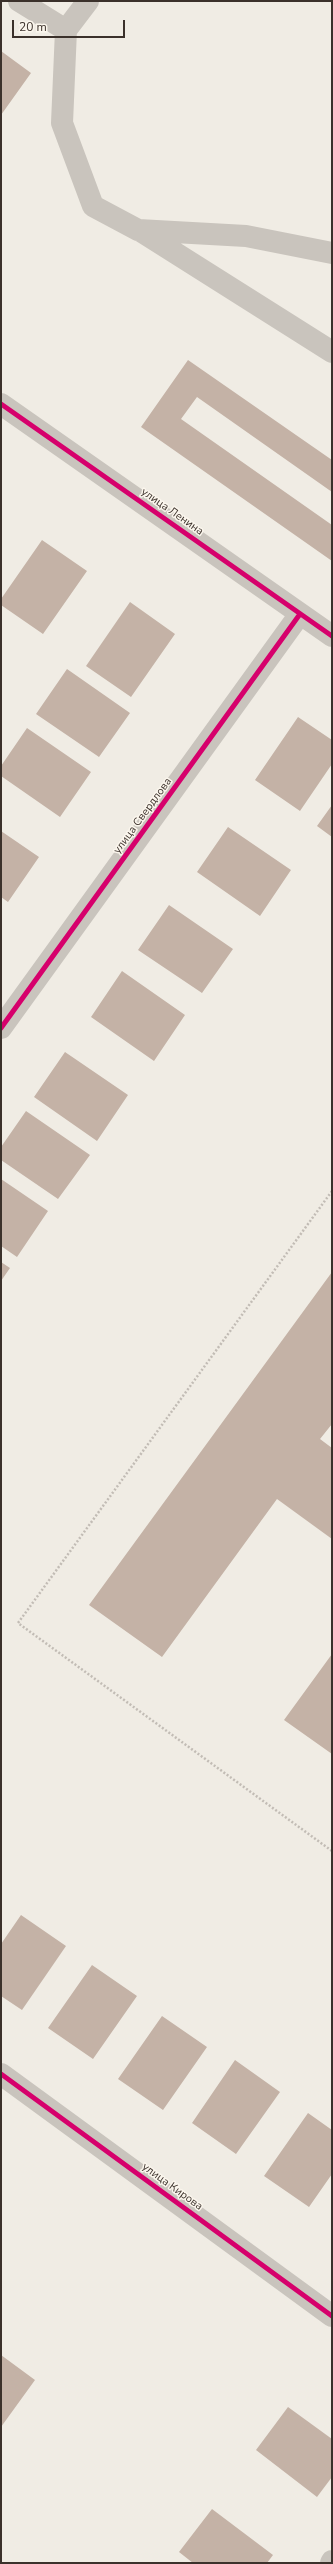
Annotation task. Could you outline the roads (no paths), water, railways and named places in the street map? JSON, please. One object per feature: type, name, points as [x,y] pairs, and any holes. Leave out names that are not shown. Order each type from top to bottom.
[{"type":"street","points":[[19,1],[66,30]]},
{"type":"street","points":[[88,1],[66,30],[62,123],[93,206],[138,230],[332,352]]},
{"type":"street","points":[[138,230],[246,236],[332,253]]},
{"type":"street","name":"улица Ленина","points":[[1,404],[332,636]]},
{"type":"street","name":"улица Свердлова","points":[[1,1028],[300,614]]},
{"type":"street","name":"улица Кирова","points":[[1,2074],[332,2316]]}]
